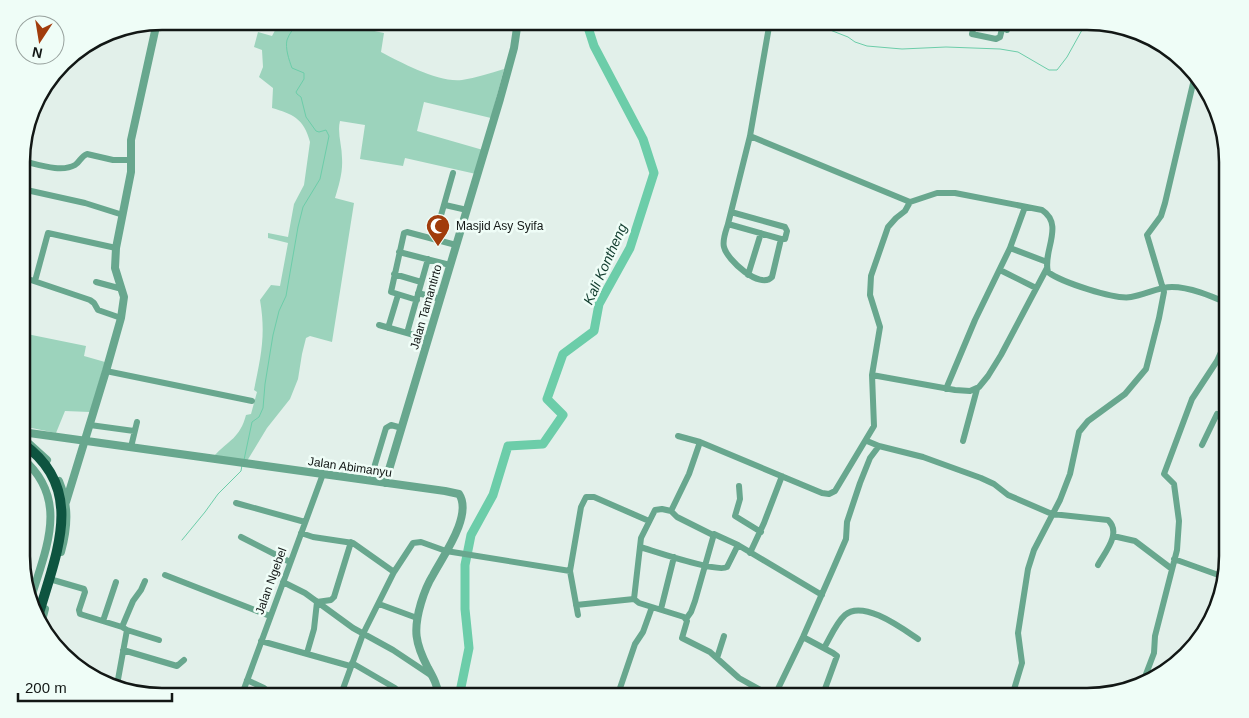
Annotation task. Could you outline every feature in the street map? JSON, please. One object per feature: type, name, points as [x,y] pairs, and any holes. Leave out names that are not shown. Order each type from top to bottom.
[{"type":"highway","points":[[30,450],[51,473],[60,497],[62,511],[60,534],[40,608]]},
{"type":"highway","points":[[30,460],[42,473],[52,494],[56,509],[54,535],[37,597]]},
{"type":"street","points":[[66,502],[121,318],[124,300],[116,268],[116,248],[131,172],[131,140],[155,30]]},
{"type":"street","name":"Jalan Tamantirto","points":[[385,483],[507,75],[516,30]]},
{"type":"street","points":[[731,212],[785,228],[785,239],[782,239],[770,279],[764,281],[748,275],[724,249],[723,243],[750,136],[768,30]]},
{"type":"street","points":[[973,30],[972,34],[996,39],[1000,37],[1002,30]]},
{"type":"street","points":[[1014,688],[1022,663],[1018,633],[1028,569],[1034,550],[1070,474],[1079,432],[1088,421],[1125,394],[1146,369],[1164,297],[1147,235],[1161,216],[1165,203],[1193,83]]},
{"type":"street","points":[[750,136],[910,202],[937,193],[955,192],[1042,210],[1050,218],[1052,239],[1047,265],[993,369],[977,389],[963,441]]},
{"type":"street","points":[[30,162],[60,168],[76,164],[87,154],[113,160],[131,160]]},
{"type":"street","points":[[436,233],[453,173]]},
{"type":"street","points":[[30,191],[85,203],[122,215]]},
{"type":"street","points":[[678,436],[700,442],[822,493],[833,493],[840,485],[873,429],[872,374],[880,327],[870,295],[871,276],[888,227],[905,211],[910,202]]},
{"type":"street","points":[[445,204],[467,210]]},
{"type":"street","points":[[946,389],[975,320],[1010,248],[1025,207]]},
{"type":"street","points":[[728,224],[782,239]]},
{"type":"street","points":[[35,281],[48,232],[116,248]]},
{"type":"street","points":[[440,299],[398,295],[391,292],[403,236],[406,232],[456,245]]},
{"type":"street","points":[[748,275],[760,233]]},
{"type":"street","points":[[1010,248],[1047,265],[1050,274],[1084,288],[1112,296],[1129,298],[1173,287],[1219,300]]},
{"type":"street","points":[[399,252],[450,265]]},
{"type":"street","points":[[407,333],[428,259]]},
{"type":"street","points":[[1000,270],[1036,288]]},
{"type":"street","points":[[394,274],[422,282]]},
{"type":"street","points":[[30,279],[90,300],[94,302],[98,310],[121,318]]},
{"type":"street","points":[[96,282],[122,289]]},
{"type":"street","points":[[388,328],[398,295]]},
{"type":"street","points":[[379,325],[428,339]]},
{"type":"street","points":[[1146,674],[1154,652],[1155,636],[1172,568],[1178,534],[1178,512],[1174,484],[1164,474],[1192,399],[1219,358]]},
{"type":"street","points":[[106,371],[252,401]]},
{"type":"street","points":[[872,374],[946,389],[965,391],[977,389]]},
{"type":"street","points":[[1202,445],[1217,414]]},
{"type":"street","points":[[130,447],[136,422]]},
{"type":"street","points":[[90,425],[134,431]]},
{"type":"street","points":[[370,481],[386,428],[390,425],[402,428]]},
{"type":"street","name":"Jalan Abimanyu","points":[[30,433],[457,493],[462,504],[460,521],[453,539],[429,583],[417,618],[418,645],[436,688]]},
{"type":"street","points":[[867,440],[879,446],[923,457],[981,478],[994,484],[1008,495],[1052,514],[1104,519],[1111,523],[1113,536],[1098,565]]},
{"type":"street","points":[[671,511],[689,474],[700,442]]},
{"type":"street","points":[[30,444],[41,453],[60,481],[66,502],[66,533],[44,614]]},
{"type":"street","points":[[777,688],[803,637],[846,539],[847,522],[860,483],[870,458],[879,446]]},
{"type":"street","points":[[30,465],[41,480],[51,510],[49,532],[34,588]]},
{"type":"street","name":"Jalan Ngebel","points":[[244,688],[323,474]]},
{"type":"street","points":[[750,553],[782,476]]},
{"type":"street","points":[[739,486],[740,499],[735,516],[760,532]]},
{"type":"street","points":[[578,615],[570,571],[581,507],[586,497],[594,497],[649,521]]},
{"type":"street","points":[[236,503],[305,522]]},
{"type":"street","points":[[634,599],[642,534],[654,512],[658,509],[671,511],[676,517],[738,545],[822,595]]},
{"type":"street","points":[[301,533],[318,538],[356,544],[394,572]]},
{"type":"street","points":[[713,535],[691,612],[686,619],[682,638],[705,649],[717,658],[732,674],[755,688]]},
{"type":"street","points":[[1113,536],[1135,541],[1172,568]]},
{"type":"street","points":[[241,537],[290,562]]},
{"type":"street","points":[[317,602],[331,600],[334,597],[351,542]]},
{"type":"street","points":[[343,688],[363,634],[394,572],[413,543],[421,542],[446,551],[570,571]]},
{"type":"street","points":[[640,547],[705,566],[726,569],[738,545]]},
{"type":"street","points":[[661,610],[674,557]]},
{"type":"street","points":[[1174,558],[1217,575]]},
{"type":"street","points":[[165,575],[270,616]]},
{"type":"street","points":[[53,580],[84,589],[79,612],[159,640]]},
{"type":"street","points":[[118,680],[125,629],[133,601],[145,581]]},
{"type":"street","points":[[103,621],[116,582]]},
{"type":"street","points":[[283,582],[299,589],[363,634],[393,650],[433,677]]},
{"type":"street","points":[[576,605],[634,599],[639,603],[686,619]]},
{"type":"street","points":[[307,653],[314,628],[317,602]]},
{"type":"street","points":[[379,604],[417,618]]},
{"type":"street","points":[[620,688],[652,607]]},
{"type":"street","points":[[824,648],[845,615],[858,610],[877,615],[918,639]]},
{"type":"street","points":[[717,658],[724,636]]},
{"type":"street","points":[[803,637],[837,656],[825,688]]},
{"type":"street","points":[[261,641],[351,665],[395,688]]},
{"type":"street","points":[[123,650],[176,666],[184,660]]},
{"type":"street","points":[[247,680],[264,688]]},
{"type":"green space","points":[[275,30],[370,30],[384,33],[381,52],[432,75],[462,80],[504,69],[491,118],[424,102],[417,131],[483,150],[476,174],[405,158],[403,166],[360,159],[365,125],[340,121],[342,168],[335,198],[354,203],[332,342],[310,336],[306,338],[298,379],[290,399],[267,428],[247,461],[214,456],[241,429],[246,415],[251,414],[257,392],[254,390],[262,345],[263,324],[260,300],[271,285],[280,286],[288,243],[268,238],[268,233],[288,237],[294,204],[304,185],[310,142],[301,122],[286,112],[272,108],[273,88],[259,77],[263,67],[262,50],[254,47],[258,32],[272,36]]},
{"type":"green space","points":[[30,335],[86,346],[84,356],[105,362],[90,412],[65,411],[56,433],[30,428]]},
{"type":"waterway","points":[[244,460],[252,422],[259,417],[263,408],[273,335],[279,311],[286,296],[303,207],[320,179],[329,136],[326,130],[316,131],[306,117],[301,97],[296,92],[304,79],[304,73],[292,68],[289,58],[287,40],[292,30]]},
{"type":"waterway","name":"Kali Kontheng","points":[[461,688],[469,648],[465,609],[465,565],[471,535],[493,495],[508,446],[543,444],[563,415],[547,399],[563,354],[594,331],[599,304],[630,248],[654,173],[643,139],[594,46],[589,30]]},
{"type":"waterway","points":[[830,30],[867,46],[902,49],[946,47],[1000,49],[1018,52],[1049,70],[1057,70],[1067,57],[1082,30]]},
{"type":"waterway","points":[[182,540],[218,494],[241,471],[242,465]]},
{"type":"place","name":"Masjid Asy Syifa","points":[[438,247]]}]
